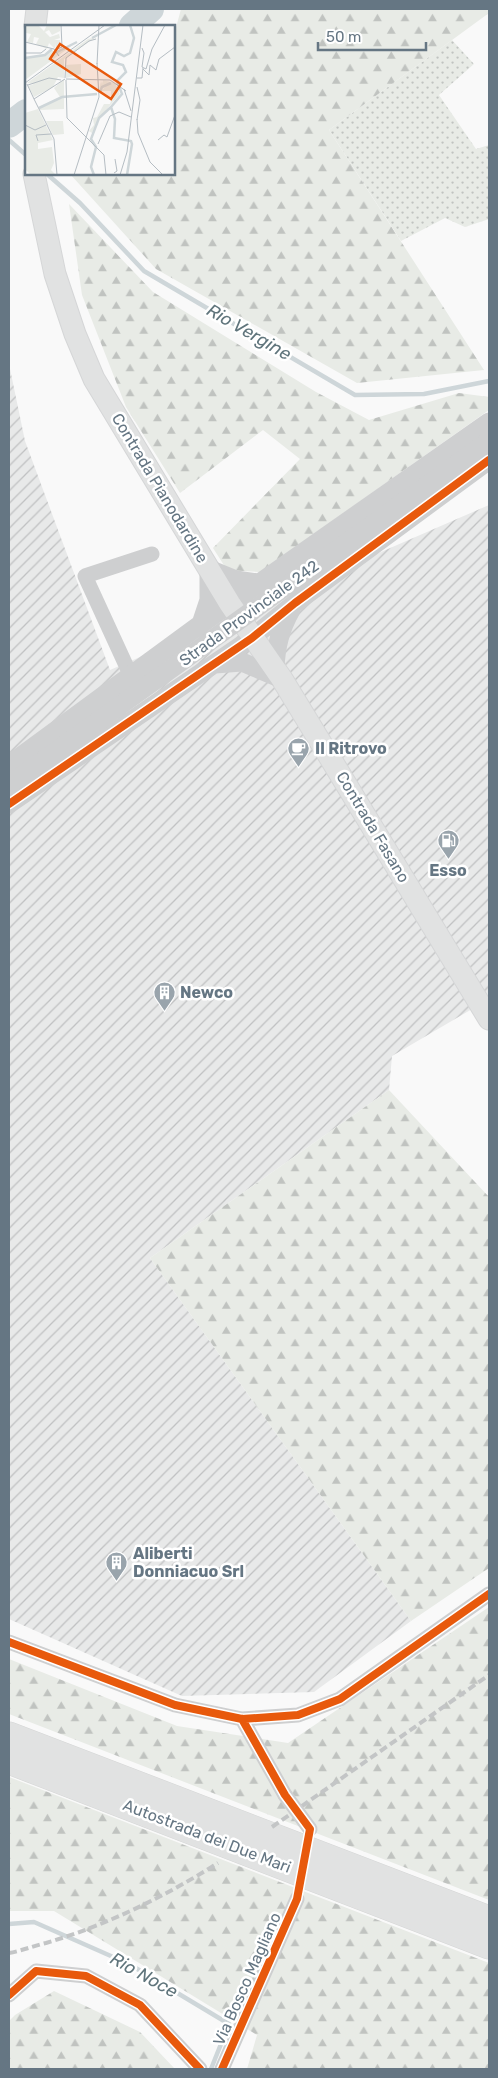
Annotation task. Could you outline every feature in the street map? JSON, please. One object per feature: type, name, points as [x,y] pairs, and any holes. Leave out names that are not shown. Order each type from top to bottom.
[{"type":"highway","name":"Autostrada dei Due Mari","points":[[9,1736],[489,1920]]},
{"type":"highway","name":"Autostrada dei Due Mari","points":[[9,1760],[489,1945]]},
{"type":"main road","points":[[35,25],[37,9]]},
{"type":"main road","name":"Contrada Pianodardine","points":[[34,175],[55,274],[94,379],[252,638]]},
{"type":"main road","name":"Contrada Fasano","points":[[252,638],[278,674],[489,1019]]},
{"type":"street","points":[[9,765],[130,674],[489,422]]},
{"type":"street","name":"Strada Provinciale 242","points":[[9,785],[489,441]]},
{"type":"street","points":[[9,804],[252,638],[295,603],[489,460]]},
{"type":"street","points":[[130,674],[85,576],[152,554]]},
{"type":"street","points":[[201,624],[209,600],[209,569],[236,580],[258,583]]},
{"type":"street","points":[[214,664],[242,662],[278,674],[276,646],[281,630],[295,603]]},
{"type":"street","points":[[9,1642],[175,1705],[242,1719],[298,1715],[340,1700],[489,1594]]},
{"type":"street","points":[[242,1719],[285,1795],[310,1829]]},
{"type":"street","name":"Via Bosco Magliano","points":[[222,2069],[297,1900]]},
{"type":"street","points":[[9,1995],[36,1972],[86,1976],[140,2005],[200,2069]]},
{"type":"shaded area","points":[[9,364],[25,441],[110,670],[489,505],[489,1009],[484,1002],[392,1056],[389,1090],[150,1258],[411,1621],[314,1692],[182,1696],[9,1619]]},
{"type":"green space","points":[[181,9],[489,9],[489,13],[329,130],[484,370],[357,383],[156,269],[71,175],[175,175],[175,31]]},
{"type":"green space","points":[[452,40],[474,64],[439,95],[476,149],[489,145],[489,219],[465,227],[445,218],[401,241],[329,130]]},
{"type":"green space","points":[[69,204],[153,292],[316,392],[369,420],[459,393],[489,397],[489,410],[260,572],[227,570],[213,548],[300,459],[263,430],[180,493],[126,407],[82,295]]},
{"type":"green space","points":[[389,1090],[489,1197],[489,1568],[411,1621],[150,1258]]},
{"type":"green space","points":[[489,1607],[489,1900],[9,1714],[9,1659],[177,1726],[288,1743]]},
{"type":"green space","points":[[9,1777],[489,1963],[489,2069],[247,2069],[257,2035],[54,1911],[9,1911]]},
{"type":"green space","points":[[54,1991],[140,2032],[175,2069],[9,2069],[9,2021],[15,2015]]},
{"type":"waterway","points":[[133,25],[151,9]]},
{"type":"waterway","points":[[9,125],[25,113]]},
{"type":"waterway","name":"Rio Vergine","points":[[9,140],[25,154]]},
{"type":"waterway","name":"Rio Vergine","points":[[48,175],[80,203],[144,271],[355,395],[424,394],[489,381]]},
{"type":"waterway","name":"Rio Noce","points":[[9,1924],[34,1922],[129,1964],[229,2024],[211,2069]]},
{"type":"railway","points":[[272,1827],[489,1675]]},
{"type":"railway","points":[[9,1953],[69,1936],[113,1919],[156,1899],[218,1863]]},
{"type":"cycle path","points":[[9,804],[252,638],[295,603],[489,460]]},
{"type":"cycle path","points":[[9,1642],[175,1705],[242,1719],[298,1715],[340,1699],[489,1594]]},
{"type":"cycle path","points":[[222,2069],[297,1899],[310,1829],[285,1795],[242,1719]]},
{"type":"cycle path","points":[[9,1995],[36,1971],[86,1976],[140,2005],[200,2069]]},
{"type":"place","name":"Il Ritrovo","points":[[299,767]]},
{"type":"place","name":"Esso","points":[[448,860]]},
{"type":"place","name":"Newco","points":[[164,1011]]},
{"type":"place","name":"Aliberti Donniacuo Srl","points":[[117,1581]]}]
